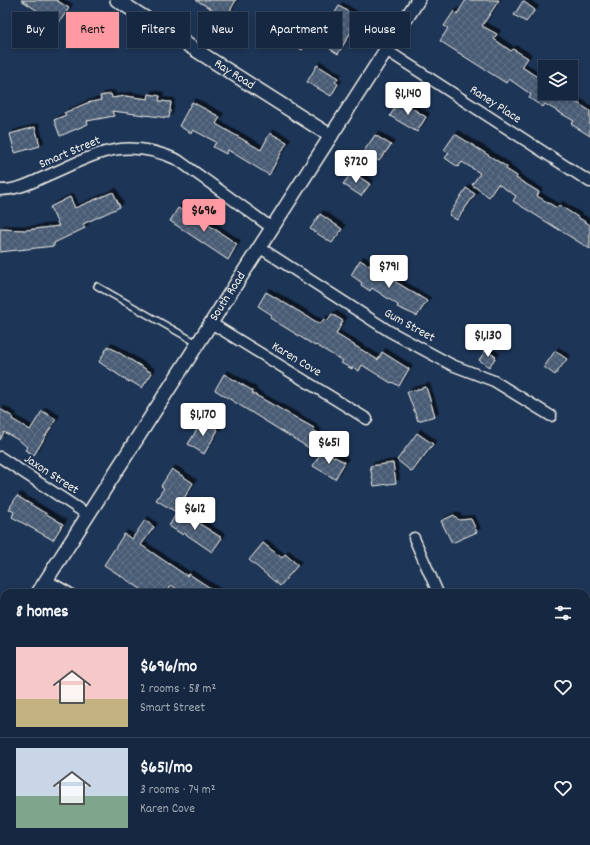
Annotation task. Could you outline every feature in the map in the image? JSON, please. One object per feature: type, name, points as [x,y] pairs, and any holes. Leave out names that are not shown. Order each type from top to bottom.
[{"type":"street","name":"Ray Road","points":[[117,0],[331,136]]},
{"type":"street","name":"South Road","points":[[40,589],[418,0]]},
{"type":"street","name":"Raney Place","points":[[386,50],[590,182]]},
{"type":"street","name":"Smart Street","points":[[0,190],[22,187],[100,152],[131,147],[143,148],[162,152],[178,160],[272,228]]},
{"type":"street","name":"Gum Street","points":[[259,247],[389,331],[452,365],[494,381],[552,416]]},
{"type":"street","name":"Karen Cove","points":[[211,323],[367,419]]},
{"type":"street","name":"Jaxon Street","points":[[0,457],[88,515]]},
{"type":"street","points":[[414,538],[436,589]]},
{"type":"street","points":[[46,580],[60,589]]},
{"type":"lane","points":[[97,286],[198,344]]},
{"type":"building","points":[[21,0],[56,0],[69,8],[58,24],[58,12],[40,12]]},
{"type":"building","points":[[196,0],[236,0],[229,12],[216,12]]},
{"type":"building","points":[[466,0],[499,0],[482,26],[497,34],[494,39],[511,51],[513,49],[528,58],[522,67],[538,77],[538,100],[573,100],[590,111],[590,136],[571,124],[574,121],[545,104],[543,107],[529,98],[531,95],[529,93],[509,79],[506,83],[440,41],[448,28],[444,26],[454,11],[457,14]]},
{"type":"building","points":[[523,1],[535,10],[526,22],[514,15]]},
{"type":"building","points":[[339,6],[350,13],[350,33],[342,47],[342,12],[335,12]]},
{"type":"building","points":[[329,48],[342,48],[338,54]]},
{"type":"building","points":[[317,65],[338,78],[335,82],[338,84],[331,96],[307,82]]},
{"type":"building","points":[[111,94],[112,98],[125,96],[148,99],[149,94],[160,96],[159,101],[171,102],[169,118],[112,111],[114,116],[87,121],[88,124],[60,136],[54,120],[66,115],[64,113],[87,103],[101,100],[100,96]]},
{"type":"building","points":[[399,100],[426,117],[417,132],[390,116]]},
{"type":"building","points":[[192,102],[220,117],[216,124],[261,150],[270,133],[287,142],[269,175],[228,150],[226,154],[213,147],[216,142],[193,130],[191,133],[179,126]]},
{"type":"building","points":[[35,127],[40,146],[15,153],[10,134]]},
{"type":"building","points":[[455,134],[507,167],[506,169],[517,176],[516,178],[539,192],[537,196],[557,208],[559,205],[590,225],[590,249],[513,201],[516,196],[498,184],[489,197],[472,185],[480,173],[462,162],[458,167],[445,158],[449,153],[444,150]]},
{"type":"building","points":[[375,135],[391,145],[379,161],[364,151]]},
{"type":"building","points":[[352,172],[370,184],[361,196],[343,184]]},
{"type":"building","points":[[466,188],[475,194],[457,220],[449,215]]},
{"type":"building","points":[[113,192],[120,207],[83,224],[85,228],[54,243],[54,246],[0,252],[0,229],[26,230],[59,226],[50,207],[70,197],[75,208]]},
{"type":"building","points":[[178,208],[187,213],[188,211],[237,244],[228,260],[170,221]]},
{"type":"building","points":[[320,214],[342,229],[332,243],[310,229]]},
{"type":"building","points":[[360,260],[427,301],[417,316],[397,307],[398,305],[372,288],[370,291],[361,285],[362,283],[351,275]]},
{"type":"building","points":[[266,292],[320,324],[324,319],[327,321],[332,314],[343,321],[336,334],[378,360],[382,352],[409,369],[399,386],[392,382],[391,383],[362,365],[359,371],[353,367],[352,369],[341,363],[343,361],[316,345],[315,346],[270,318],[272,315],[258,306]]},
{"type":"building","points":[[108,346],[152,373],[142,388],[130,381],[129,382],[99,362]]},
{"type":"building","points":[[486,350],[496,357],[489,367],[479,360]]},
{"type":"building","points":[[555,351],[567,359],[555,375],[544,367]]},
{"type":"building","points":[[224,374],[253,391],[252,393],[314,428],[313,430],[318,433],[309,448],[215,390]]},
{"type":"building","points":[[426,387],[435,416],[418,421],[407,392]]},
{"type":"building","points":[[0,409],[13,417],[12,419],[30,430],[42,411],[56,419],[34,455],[25,450],[27,447],[20,441],[4,432],[0,440]]},
{"type":"building","points":[[203,420],[218,430],[204,454],[188,444]]},
{"type":"building","points":[[417,433],[433,444],[412,472],[397,460]]},
{"type":"building","points":[[322,451],[345,462],[335,479],[313,466]]},
{"type":"building","points":[[393,463],[396,483],[374,486],[370,466]]},
{"type":"building","points":[[172,469],[193,483],[176,512],[156,500],[164,488],[161,486]]},
{"type":"building","points":[[17,496],[63,524],[53,540],[12,517],[14,512],[9,509]]},
{"type":"building","points":[[178,510],[222,538],[212,552],[184,533],[183,535],[169,526]]},
{"type":"building","points":[[454,515],[459,520],[471,519],[477,532],[452,543],[441,521]]},
{"type":"building","points":[[145,520],[154,527],[141,545],[187,576],[189,574],[212,589],[177,589],[171,585],[169,589],[141,589],[104,565],[124,534],[132,539]]},
{"type":"building","points":[[263,543],[282,558],[285,554],[298,565],[280,586],[249,560]]}]
